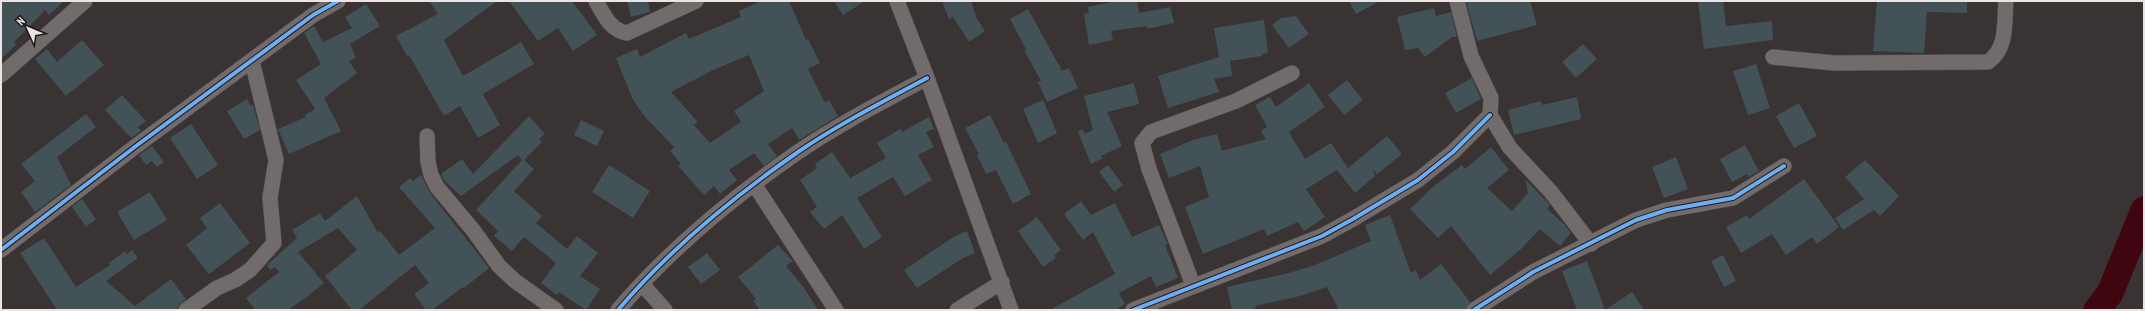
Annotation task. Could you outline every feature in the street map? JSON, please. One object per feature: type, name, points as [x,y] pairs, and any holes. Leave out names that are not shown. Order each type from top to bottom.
[{"type":"street","points":[[1,75],[85,1]]},
{"type":"street","points":[[1,250],[136,146],[313,15],[338,1]]},
{"type":"street","points":[[596,1],[609,23],[618,32],[627,33],[696,1]]},
{"type":"street","points":[[897,1],[927,78],[1011,310]]},
{"type":"street","points":[[1457,1],[1471,56],[1491,98],[1490,115],[1510,148],[1551,192],[1591,244]]},
{"type":"street","points":[[1773,57],[1834,63],[1988,62],[1997,56],[2003,43],[2006,1]]},
{"type":"street","points":[[186,310],[217,288],[235,280],[250,270],[274,243],[270,198],[276,160],[252,61]]},
{"type":"street","points":[[1193,285],[1149,169],[1142,143],[1150,132],[1236,100],[1292,73]]},
{"type":"street","points":[[618,310],[671,254],[754,184],[805,147],[927,78]]},
{"type":"street","points":[[1133,310],[1193,285],[1322,236],[1418,180],[1453,152],[1490,115]]},
{"type":"street","points":[[427,136],[428,162],[431,175],[437,187],[473,230],[499,266],[515,281],[556,310]]},
{"type":"street","points":[[1474,310],[1533,272],[1644,218],[1666,210],[1732,198],[1784,166]]},
{"type":"street","points":[[754,184],[836,310]]},
{"type":"street","points":[[957,310],[1002,282]]},
{"type":"street","points":[[642,284],[665,310]]},
{"type":"building","points":[[1,1],[64,1],[49,15],[45,10],[14,42],[16,45],[1,59]]},
{"type":"building","points":[[429,1],[497,1],[444,40],[463,76],[521,42],[534,64],[483,94],[500,125],[478,138],[460,106],[444,116],[409,55],[407,56],[396,36],[438,14]]},
{"type":"building","points":[[509,1],[572,1],[597,35],[573,51],[558,28],[538,41]]},
{"type":"building","points":[[627,1],[648,1],[650,12],[631,17]]},
{"type":"building","points":[[761,1],[789,1],[806,40],[808,39],[820,63],[808,69],[825,103],[829,100],[838,116],[799,140],[792,128],[768,144],[777,156],[764,166],[754,153],[729,170],[737,180],[720,194],[714,186],[704,195],[678,166],[681,164],[670,151],[674,147],[646,118],[633,100],[616,58],[637,49],[640,57],[686,33],[689,39],[741,17],[739,11]],"holes":[[[749,55],[764,91],[734,111],[741,122],[710,143],[694,125],[698,122],[671,92],[711,71]]]},
{"type":"building","points":[[834,1],[865,1],[843,15]]},
{"type":"building","points":[[942,1],[971,1],[977,19],[985,31],[969,42],[953,17],[949,19]]},
{"type":"building","points":[[1116,1],[1137,1],[1139,13],[1170,7],[1174,23],[1147,29],[1147,26],[1111,31],[1113,40],[1089,45],[1084,14],[1089,13],[1088,7]]},
{"type":"building","points":[[1349,1],[1380,1],[1356,14]]},
{"type":"building","points":[[1466,1],[1530,1],[1537,25],[1477,41]]},
{"type":"building","points":[[1698,1],[1723,1],[1726,26],[1772,21],[1773,40],[1704,49]]},
{"type":"building","points":[[1877,1],[1967,1],[1967,13],[1927,12],[1924,53],[1873,51]]},
{"type":"building","points":[[366,4],[380,26],[350,44],[356,58],[349,61],[357,73],[324,98],[341,131],[289,154],[278,129],[306,117],[305,115],[315,109],[296,80],[321,64],[304,33],[314,26],[323,42],[352,28],[345,17]]},
{"type":"building","points":[[1434,8],[1436,16],[1451,12],[1457,37],[1452,37],[1425,57],[1418,48],[1405,50],[1397,17]]},
{"type":"building","points":[[1028,9],[1062,71],[1069,68],[1078,88],[1047,102],[1038,82],[1041,81],[1024,50],[1026,49],[1010,19]]},
{"type":"building","points":[[1296,16],[1309,34],[1289,48],[1272,25],[1281,18]]},
{"type":"building","points":[[1264,20],[1268,53],[1262,54],[1262,56],[1230,61],[1232,76],[1214,79],[1219,92],[1168,108],[1158,76],[1219,57],[1214,28]]},
{"type":"building","points":[[82,40],[104,65],[66,96],[35,59],[47,49],[57,62]]},
{"type":"building","points":[[1583,44],[1597,59],[1576,78],[1562,62]]},
{"type":"building","points":[[1756,64],[1770,108],[1748,115],[1733,71]]},
{"type":"building","points":[[1472,78],[1481,99],[1456,113],[1445,93]]},
{"type":"building","points":[[1347,80],[1363,100],[1344,115],[1328,95]]},
{"type":"building","points":[[1134,83],[1139,104],[1107,112],[1122,146],[1101,156],[1103,158],[1091,164],[1078,132],[1082,129],[1085,134],[1093,130],[1084,96]]},
{"type":"building","points":[[1309,83],[1325,107],[1289,132],[1305,159],[1331,143],[1348,168],[1387,136],[1402,154],[1377,174],[1373,170],[1375,176],[1355,193],[1337,170],[1306,189],[1325,217],[1304,231],[1298,222],[1267,236],[1264,229],[1203,254],[1185,207],[1209,197],[1200,166],[1169,178],[1160,154],[1193,140],[1217,134],[1222,151],[1266,139],[1261,131],[1267,127],[1255,105],[1270,97],[1276,107]]},
{"type":"building","points":[[122,95],[146,121],[138,127],[141,131],[131,138],[105,110]]},
{"type":"building","points":[[1577,97],[1581,119],[1514,135],[1508,110],[1541,101],[1542,105]]},
{"type":"building","points":[[247,99],[251,106],[253,105],[260,130],[244,139],[227,111]]},
{"type":"building","points":[[1043,100],[1057,133],[1038,143],[1023,109]]},
{"type":"building","points":[[1799,103],[1817,136],[1794,148],[1776,116]]},
{"type":"building","points":[[86,114],[96,127],[57,157],[71,185],[35,212],[21,192],[35,181],[21,164]]},
{"type":"building","points":[[990,115],[1004,143],[1006,142],[1031,194],[1013,204],[996,170],[986,174],[977,155],[979,154],[965,128]]},
{"type":"building","points":[[529,116],[545,134],[539,139],[542,142],[524,160],[534,169],[514,191],[542,216],[536,223],[567,249],[577,236],[598,253],[580,276],[600,289],[586,310],[559,292],[557,295],[541,283],[556,263],[524,237],[512,251],[494,236],[498,231],[476,210],[522,160],[518,155],[461,196],[444,180],[441,174],[462,159],[473,174]]},
{"type":"building","points":[[929,117],[934,129],[926,132],[934,147],[918,155],[932,180],[905,196],[893,177],[857,198],[882,237],[864,249],[842,215],[824,229],[810,212],[817,207],[800,180],[817,168],[815,164],[832,152],[850,178],[886,158],[877,143],[900,129],[902,132]]},
{"type":"building","points":[[581,120],[604,131],[597,146],[574,135]]},
{"type":"building","points":[[191,124],[218,165],[197,179],[170,138]]},
{"type":"building","points":[[1745,145],[1759,171],[1749,177],[1747,174],[1732,182],[1720,159]]},
{"type":"building","points":[[152,146],[164,162],[157,167],[152,161],[146,165],[139,155]]},
{"type":"building","points":[[1491,147],[1509,170],[1487,188],[1512,211],[1528,193],[1525,179],[1550,205],[1547,209],[1564,224],[1571,233],[1560,246],[1540,229],[1521,249],[1490,275],[1451,226],[1438,238],[1410,209],[1434,186],[1462,165],[1465,169]]},
{"type":"building","points":[[1676,157],[1688,189],[1664,198],[1652,167]]},
{"type":"building","points":[[1865,160],[1899,196],[1880,216],[1874,210],[1843,230],[1835,218],[1864,199],[1845,177]]},
{"type":"building","points":[[609,165],[650,191],[633,218],[592,192]]},
{"type":"building","points":[[1108,165],[1123,185],[1114,192],[1099,172]]},
{"type":"building","points":[[421,175],[430,193],[489,268],[464,288],[463,287],[432,310],[426,310],[414,294],[429,283],[415,265],[359,310],[352,310],[325,276],[357,250],[338,228],[298,252],[324,283],[288,310],[255,310],[246,298],[279,272],[275,267],[270,270],[267,265],[297,238],[292,230],[320,213],[325,221],[357,196],[378,233],[380,231],[399,255],[435,228],[399,187],[410,178],[413,181]]},
{"type":"building","points":[[1804,179],[1839,227],[1817,244],[1812,237],[1786,255],[1772,234],[1741,253],[1726,227],[1747,215],[1749,219]]},
{"type":"building","points":[[150,192],[167,220],[134,240],[117,212]]},
{"type":"building","points":[[82,199],[96,219],[86,227],[72,207]]},
{"type":"building","points":[[1081,201],[1091,215],[1115,203],[1132,237],[1159,225],[1168,244],[1165,245],[1178,278],[1156,287],[1151,276],[1119,293],[1125,304],[1115,310],[1050,310],[1115,274],[1093,232],[1083,240],[1064,214]]},
{"type":"building","points":[[220,203],[250,243],[209,274],[186,245],[207,228],[200,218]]},
{"type":"building","points":[[1390,215],[1411,273],[1416,270],[1420,280],[1441,264],[1470,302],[1465,310],[1339,310],[1327,287],[1300,296],[1255,306],[1256,310],[1232,310],[1227,287],[1289,273],[1315,265],[1371,241],[1365,225]]},
{"type":"building","points":[[1037,217],[1061,250],[1054,255],[1056,258],[1043,267],[1018,231]]},
{"type":"building","points":[[967,231],[975,253],[963,258],[917,288],[904,270],[955,236]]},
{"type":"building","points":[[44,238],[76,287],[110,265],[109,263],[125,251],[127,254],[132,250],[138,258],[106,281],[135,306],[171,279],[186,299],[178,306],[177,310],[57,310],[20,253]]},
{"type":"building","points":[[778,245],[793,261],[786,266],[804,288],[818,310],[760,310],[753,301],[756,299],[738,277]]},
{"type":"building","points":[[707,253],[720,270],[701,284],[688,267]]},
{"type":"building","points":[[1723,255],[1736,281],[1724,287],[1711,261]]},
{"type":"building","points":[[1587,261],[1605,310],[1577,310],[1562,271]]},
{"type":"building","points":[[1632,292],[1644,310],[1605,310]]},
{"type":"waterway","points":[[2097,310],[2110,293],[2144,210]]},
{"type":"cycle path","points":[[1,250],[136,146],[313,15],[338,1]]},
{"type":"cycle path","points":[[618,310],[658,266],[703,225],[750,187],[798,152],[829,132],[927,78]]},
{"type":"cycle path","points":[[1133,310],[1322,236],[1418,180],[1453,152],[1490,115]]},
{"type":"cycle path","points":[[1474,310],[1533,272],[1636,220],[1667,210],[1733,198],[1784,166]]}]
